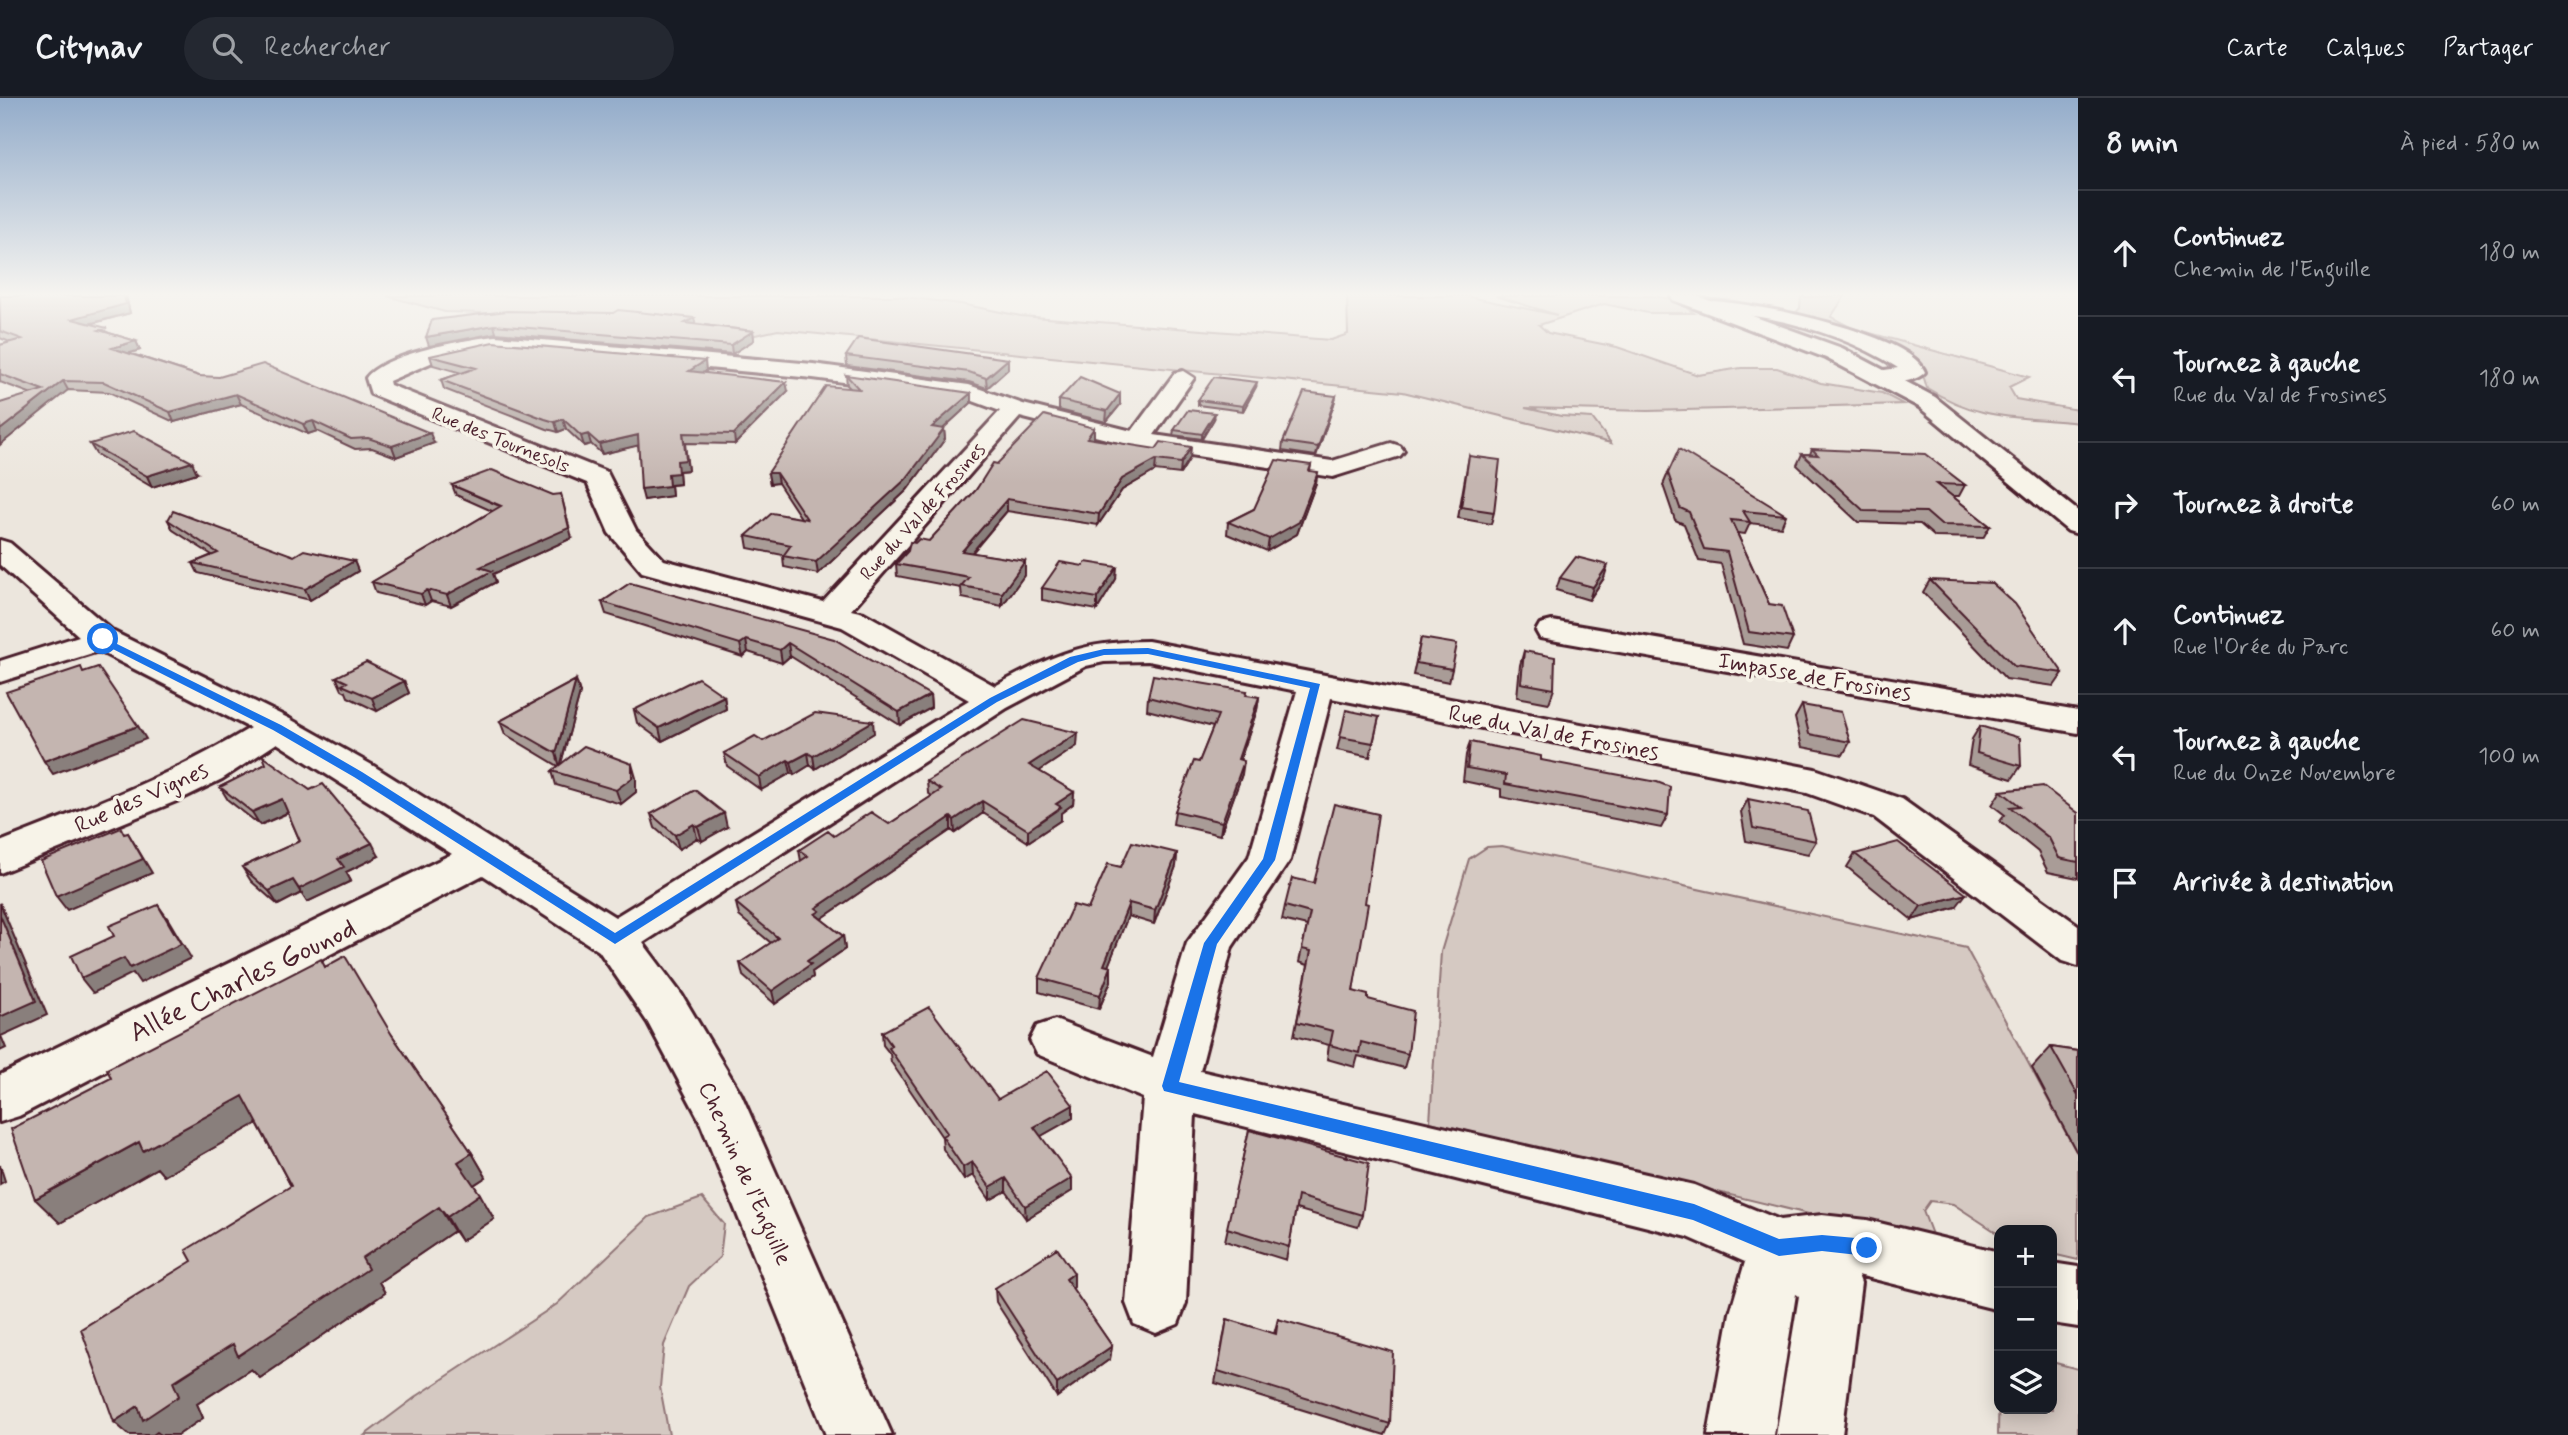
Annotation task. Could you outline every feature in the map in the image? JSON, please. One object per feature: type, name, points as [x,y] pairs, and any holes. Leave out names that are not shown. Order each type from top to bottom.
[{"type":"street","name":"Rue des Tournesols","points":[[424,358],[391,369],[377,378],[379,389],[598,478],[623,533],[653,566],[830,614]]},
{"type":"street","name":"Rue des Tournesols","points":[[675,358],[813,371],[969,392],[1015,409]]},
{"type":"street","points":[[1841,358],[1939,409],[1961,432],[2078,525]]},
{"type":"street","points":[[1879,377],[1914,372],[1913,368],[1898,358]]},
{"type":"street","points":[[1138,440],[1183,378]]},
{"type":"street","points":[[1015,409],[1138,440],[1333,469],[1391,451]]},
{"type":"street","name":"Rue du Val de Frosines","points":[[830,614],[1015,409]]},
{"type":"street","name":"Chemin de l'Enguille","points":[[0,549],[103,639],[277,727],[358,774],[615,939],[665,1009],[722,1110],[859,1435]]},
{"type":"street","points":[[830,614],[853,620],[994,700]]},
{"type":"street","name":"Impasse de Frosines","points":[[1552,631],[2078,722]]},
{"type":"street","points":[[0,672],[103,639]]},
{"type":"street","name":"Rue du Val de Frosines","points":[[615,939],[994,700],[1074,659],[1104,652],[1148,651],[1815,782],[1888,808],[2078,949]]},
{"type":"street","points":[[1156,1303],[1170,1086],[1210,943],[1269,860],[1316,686]]},
{"type":"street","name":"Rue des Vignes","points":[[0,858],[165,791],[208,770],[277,727]]},
{"type":"street","name":"Allée Charles Gounod","points":[[0,1100],[484,856]]},
{"type":"street","points":[[1055,1040],[1170,1086],[1694,1212],[1779,1248],[1831,1283]]},
{"type":"street","points":[[1779,1248],[1822,1243],[1867,1248],[1973,1275]]},
{"type":"street","points":[[1741,1435],[1761,1313],[1779,1248]]},
{"type":"street","points":[[1809,1435],[1831,1283],[1845,1273],[1880,1267],[1973,1275]]},
{"type":"street","points":[[2057,1294],[2078,1297]]},
{"type":"shaded area","points":[[1064,358],[1650,358],[1698,375],[1741,368],[1777,368],[1821,383],[1882,393],[1903,404],[1648,411],[1525,408],[1561,416],[1592,418],[1611,443],[1403,392]]},
{"type":"shaded area","points":[[1906,358],[1962,358],[2029,377],[2009,387],[2016,399],[2078,410],[2078,423],[2001,416],[1965,407],[1927,388],[1923,375]]},
{"type":"shaded area","points":[[1502,846],[1966,948],[2078,1155],[2078,1260],[2057,1255],[2057,1225],[1994,1225],[1994,1231],[1953,1204],[1930,1201],[1923,1211],[1936,1245],[1430,1122],[1441,952],[1469,859],[1487,847]]},
{"type":"shaded area","points":[[702,1198],[724,1224],[720,1257],[689,1286],[664,1345],[660,1387],[669,1435],[365,1435],[417,1396],[557,1304],[649,1217]]},
{"type":"shaded area","points":[[2057,1363],[2078,1369],[2078,1435],[1998,1435],[1998,1414],[2057,1414]]},
{"type":"building","points":[[0,358],[144,358],[199,376],[219,377],[263,364],[430,433],[392,446],[368,438],[351,439],[313,421],[303,424],[236,394],[170,412],[104,382],[63,381],[0,430],[0,403],[43,390],[0,374]]},
{"type":"building","points":[[439,358],[676,358],[705,361],[689,371],[786,382],[734,434],[683,433],[686,460],[677,461],[678,473],[668,474],[669,486],[641,489],[638,435],[599,444],[588,434],[581,436],[563,419],[555,422],[545,419],[441,380],[476,368]]},
{"type":"building","points":[[864,358],[1008,359],[986,378],[969,372]]},
{"type":"building","points":[[846,375],[971,393],[932,427],[944,429],[906,479],[816,562],[783,556],[791,545],[746,536],[772,513],[807,519],[776,473],[768,473],[826,386],[859,389]]},
{"type":"building","points":[[1080,377],[1120,394],[1107,411],[1059,400]]},
{"type":"building","points":[[1214,377],[1257,382],[1243,406],[1198,400]]},
{"type":"building","points":[[1304,392],[1336,396],[1318,447],[1283,442]]},
{"type":"building","points":[[1188,410],[1215,413],[1202,434],[1174,430]]},
{"type":"building","points":[[1044,415],[1094,428],[1087,438],[1156,449],[1161,442],[1191,447],[1181,463],[1156,460],[1122,479],[1099,514],[1007,499],[962,551],[1025,561],[1002,593],[961,586],[969,577],[896,564],[908,551],[910,542],[915,543],[919,539],[929,541],[976,490],[993,463],[997,464]]},
{"type":"building","points":[[134,431],[192,462],[147,476],[90,444]]},
{"type":"building","points":[[1679,449],[1786,515],[1743,511],[1750,522],[1731,520],[1769,604],[1782,606],[1793,638],[1749,632],[1727,552],[1704,549],[1689,512],[1680,508],[1668,473]]},
{"type":"building","points":[[1812,449],[1925,454],[1965,485],[1937,484],[1990,526],[1941,525],[1926,512],[1864,511],[1802,454],[1818,455]]},
{"type":"building","points":[[1469,456],[1500,460],[1494,512],[1461,507]]},
{"type":"building","points":[[1276,460],[1311,465],[1309,471],[1318,472],[1299,522],[1269,539],[1228,522],[1254,509]]},
{"type":"building","points":[[492,470],[553,495],[561,494],[569,528],[480,567],[492,571],[447,595],[427,590],[421,594],[372,582],[501,506],[452,485]]},
{"type":"building","points":[[173,511],[294,556],[304,550],[354,561],[305,589],[193,563],[218,553],[168,520]]},
{"type":"building","points":[[1576,557],[1608,565],[1593,587],[1560,578]]},
{"type":"building","points":[[1060,562],[1083,566],[1086,562],[1117,567],[1097,598],[1042,588]]},
{"type":"building","points":[[1930,580],[1992,583],[2015,604],[2063,673],[2014,666]]},
{"type":"building","points":[[630,583],[834,639],[930,695],[899,712],[788,643],[780,650],[746,640],[740,644],[602,602]]},
{"type":"building","points":[[1421,638],[1457,644],[1452,669],[1416,663]]},
{"type":"building","points":[[1524,651],[1555,657],[1554,689],[1521,683]]},
{"type":"building","points":[[366,662],[404,681],[372,698],[342,685],[347,682],[336,677]]},
{"type":"building","points":[[81,667],[83,672],[98,667],[138,726],[44,761],[6,692]]},
{"type":"building","points":[[1153,675],[1247,691],[1246,695],[1259,697],[1238,759],[1244,761],[1222,822],[1175,811],[1194,761],[1199,762],[1218,715],[1148,697]]},
{"type":"building","points":[[698,678],[724,696],[659,728],[634,710]]},
{"type":"building","points":[[576,680],[556,753],[500,721]]},
{"type":"building","points":[[1802,705],[1841,712],[1850,742],[1809,734]]},
{"type":"building","points":[[1346,710],[1379,717],[1373,743],[1340,737]]},
{"type":"building","points":[[815,713],[873,721],[813,756],[808,753],[791,762],[788,760],[759,777],[724,753],[755,736],[763,741]]},
{"type":"building","points":[[1024,720],[1078,733],[1029,765],[1074,792],[1056,804],[1061,807],[1028,830],[982,801],[954,820],[951,817],[816,908],[820,911],[815,914],[843,936],[807,961],[811,964],[772,991],[740,963],[778,938],[736,903],[808,856],[799,850],[828,831],[834,836],[871,812],[889,824],[941,790],[927,781]]},
{"type":"building","points":[[1980,726],[2020,738],[2021,766],[1977,753]]},
{"type":"building","points":[[1470,742],[1541,756],[1541,760],[1657,782],[1670,787],[1668,815],[1505,784],[1506,775],[1467,768]]},
{"type":"building","points":[[584,746],[632,764],[632,778],[616,790],[552,771]]},
{"type":"building","points":[[263,756],[310,790],[323,784],[372,843],[338,859],[344,867],[299,889],[293,880],[269,891],[242,867],[300,841],[282,799],[252,812],[220,787],[266,764]]},
{"type":"building","points":[[2043,786],[2078,813],[2078,862],[2059,858],[2049,838],[2010,807],[2020,806],[2001,791]]},
{"type":"building","points":[[695,790],[724,813],[698,827],[694,824],[675,835],[651,814]]},
{"type":"building","points":[[1748,799],[1808,811],[1816,841],[1753,828]]},
{"type":"building","points":[[1334,804],[1378,814],[1365,903],[1368,904],[1353,991],[1368,995],[1368,999],[1413,1011],[1408,1054],[1361,1042],[1359,1053],[1330,1045],[1333,1031],[1297,1022],[1311,951],[1302,949],[1310,913],[1285,906],[1292,878],[1314,883]]},
{"type":"building","points":[[121,828],[124,834],[128,833],[143,859],[56,896],[41,861]]},
{"type":"building","points":[[1132,842],[1177,853],[1155,910],[1129,903],[1104,965],[1111,967],[1100,995],[1039,978],[1073,905],[1088,909],[1108,864],[1121,867]]},
{"type":"building","points":[[1898,842],[1966,894],[1921,906],[1855,854]]},
{"type":"building","points":[[158,905],[181,944],[130,968],[124,958],[81,978],[71,956],[114,936],[109,926]]},
{"type":"building","points":[[0,915],[36,1001],[0,1017]]},
{"type":"building","points":[[345,956],[392,1035],[472,1153],[458,1162],[480,1194],[447,1217],[439,1207],[362,1258],[368,1269],[238,1356],[233,1344],[173,1382],[179,1396],[143,1420],[138,1406],[114,1422],[81,1329],[192,1261],[186,1250],[291,1186],[243,1096],[143,1151],[139,1142],[35,1199],[11,1129],[111,1078],[107,1069],[321,959],[325,967]]},
{"type":"building","points":[[929,1007],[998,1099],[1047,1071],[1073,1105],[1034,1127],[1072,1178],[1025,1206],[1006,1178],[990,1187],[972,1162],[963,1167],[942,1136],[947,1133],[889,1048],[892,1046],[882,1032]]},
{"type":"building","points":[[2051,1047],[2078,1051],[2078,1095]]},
{"type":"building","points":[[1249,1130],[1369,1163],[1362,1215],[1298,1196],[1289,1247],[1227,1228]]},
{"type":"building","points":[[1057,1248],[1074,1273],[1066,1279],[1112,1346],[1057,1384],[995,1288]]},
{"type":"building","points":[[1227,1319],[1276,1334],[1278,1319],[1393,1352],[1390,1424],[1218,1371]]},
{"type":"route","points":[[103,639],[277,727],[358,774],[615,939],[994,700],[1074,659],[1104,652],[1148,651],[1316,686],[1269,860],[1210,943],[1170,1086],[1694,1212],[1779,1248],[1822,1243],[1867,1248]]}]
